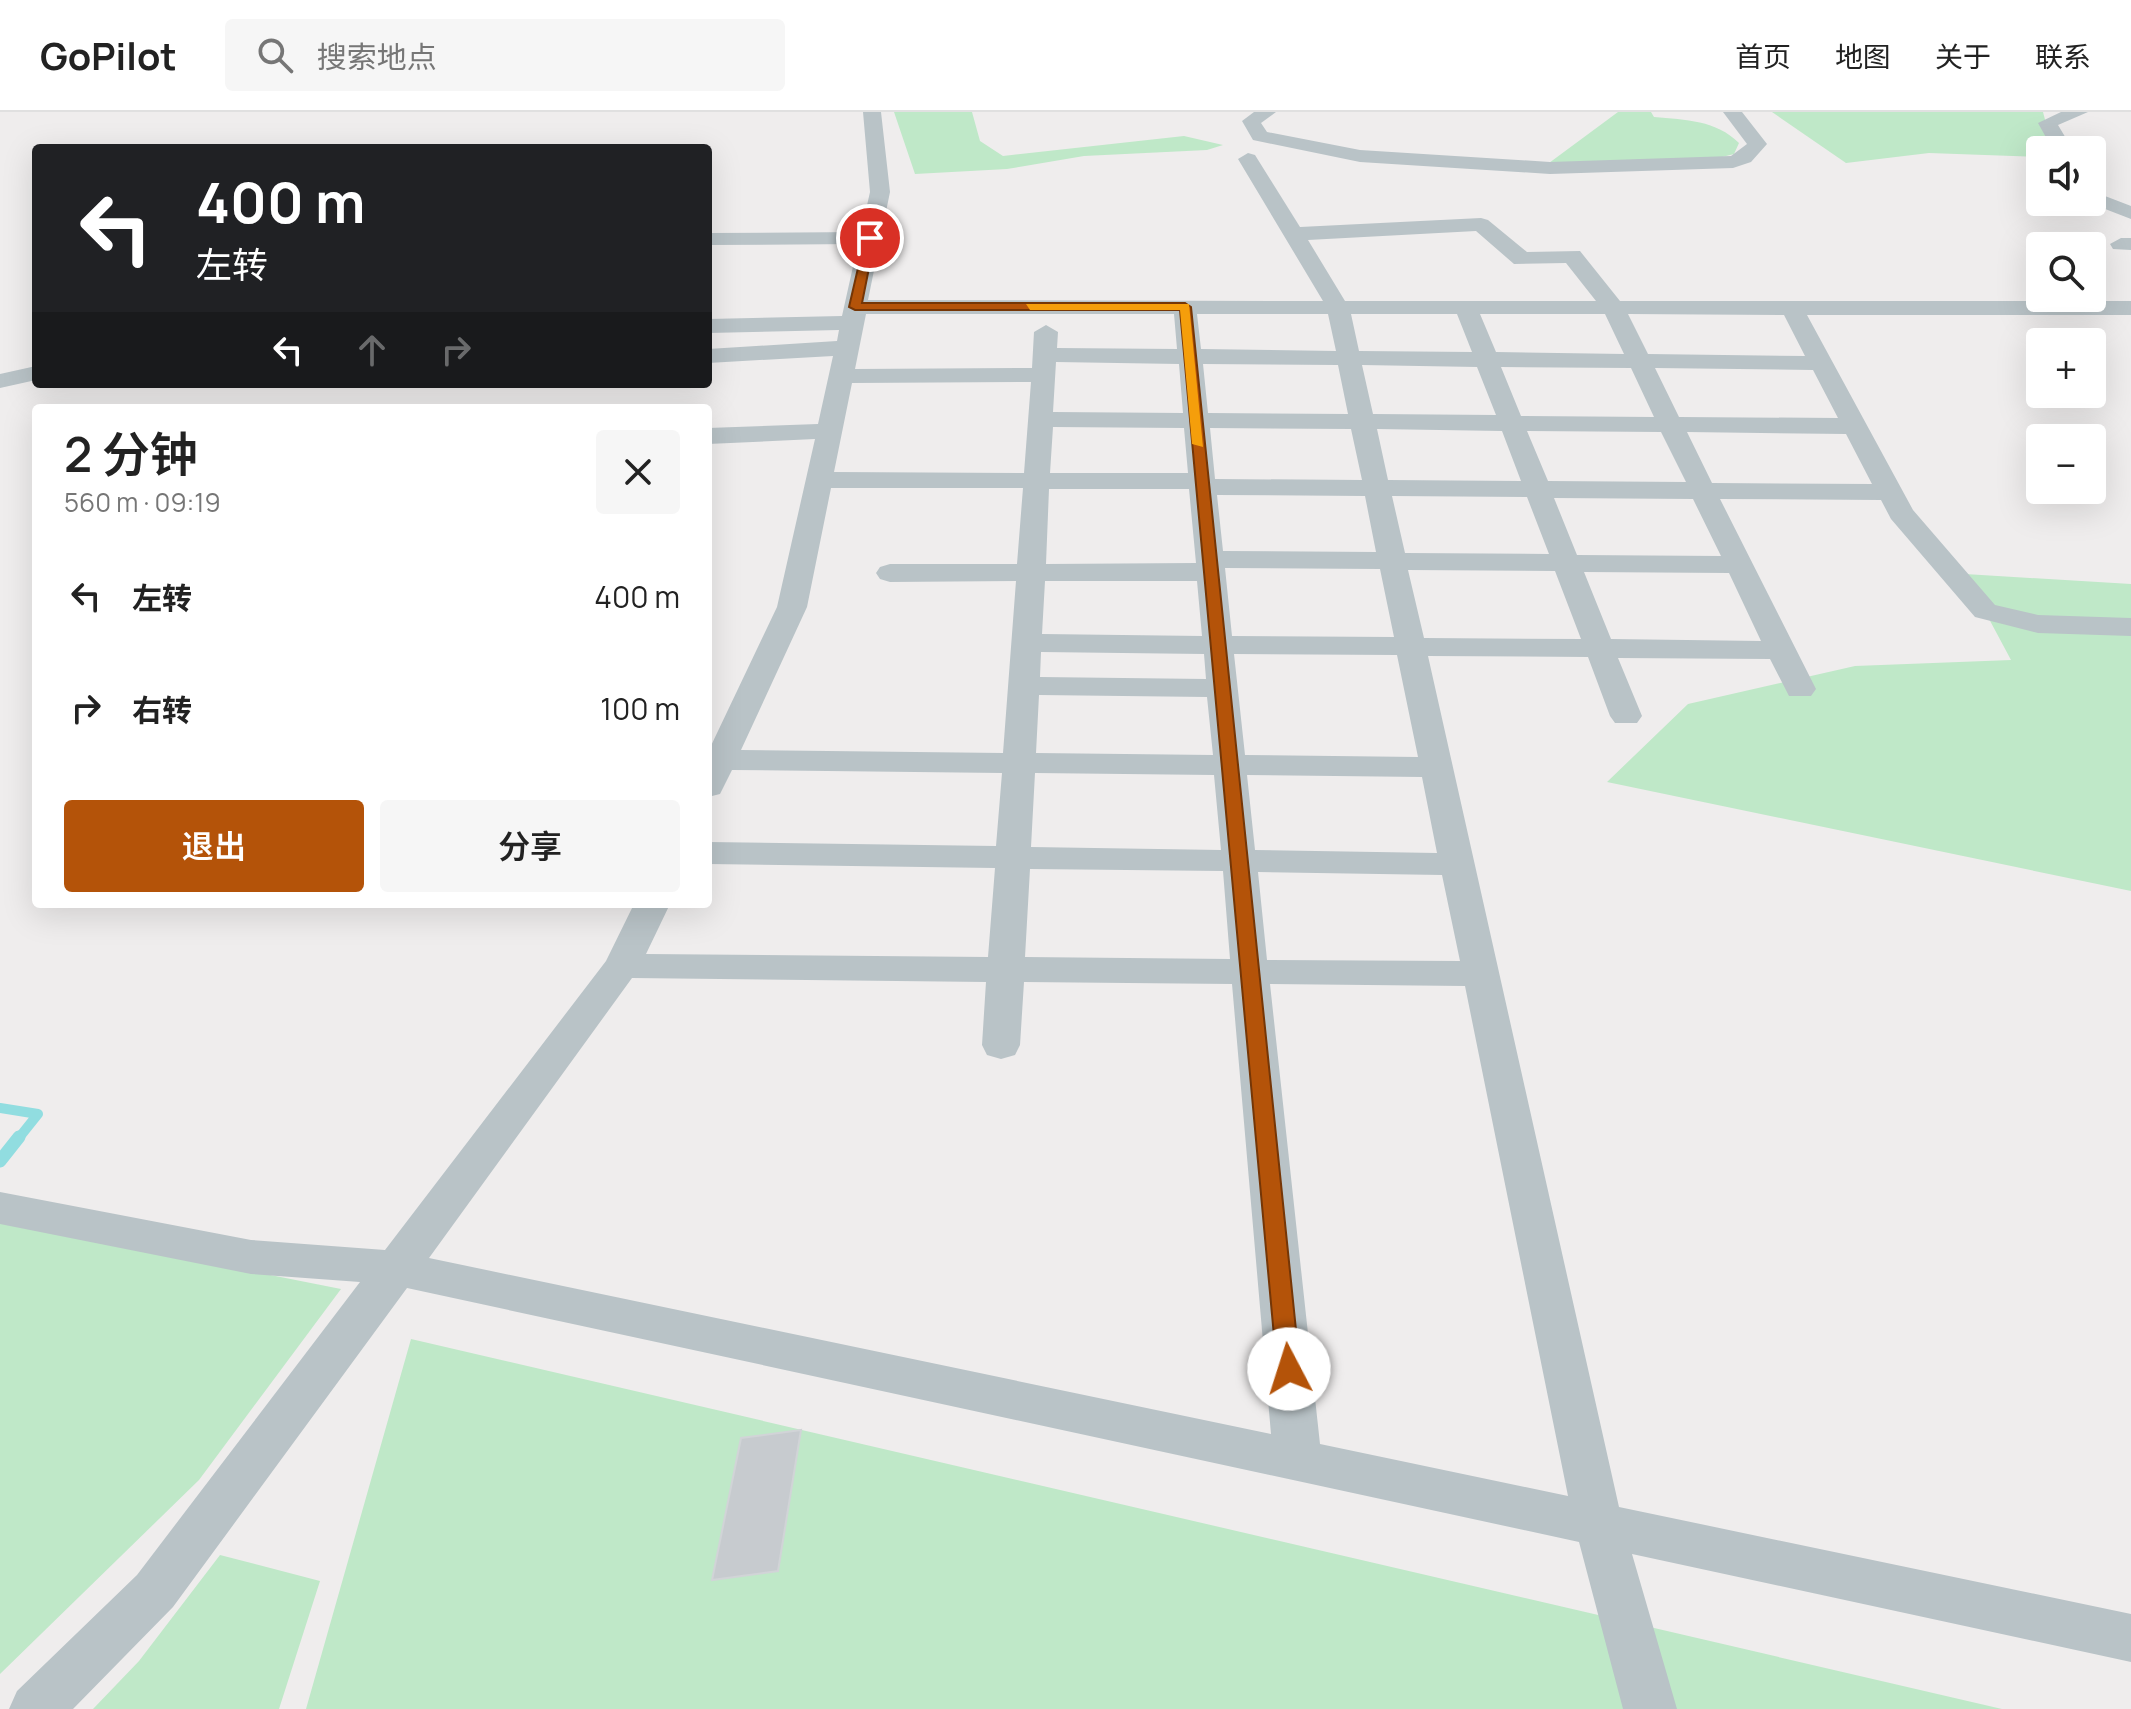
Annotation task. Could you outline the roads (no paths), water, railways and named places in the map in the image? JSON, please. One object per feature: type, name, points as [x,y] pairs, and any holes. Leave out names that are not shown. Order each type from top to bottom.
[{"type":"street","points":[[872,112],[876,125],[880,192],[792,607],[714,773],[1019,763],[1436,767]]},
{"type":"street","points":[[1267,112],[1251,121],[1260,136],[1290,144],[1360,156],[1550,168],[1733,162],[1744,158],[1757,144],[1732,112]]},
{"type":"street","points":[[2055,136],[2047,123],[2079,112]]},
{"type":"street","points":[[1248,159],[1338,307],[1599,1526],[1650,1709]]},
{"type":"street","points":[[2106,203],[2131,213]]},
{"type":"street","points":[[1294,234],[1481,224],[1522,259],[1572,256],[1613,307],[1800,689]]},
{"type":"street","points":[[712,239],[870,238]]},
{"type":"street","points":[[1001,1045],[1048,306]]},
{"type":"street","points":[[712,326],[851,326],[1048,306],[2131,308]]},
{"type":"street","points":[[1185,307],[1298,1463]]},
{"type":"street","points":[[1466,307],[1626,716]]},
{"type":"street","points":[[1792,308],[1901,513],[1985,611],[2038,624],[2131,627]]},
{"type":"street","points":[[712,355],[851,326]]},
{"type":"street","points":[[841,376],[1190,357],[1822,363]]},
{"type":"street","points":[[0,381],[32,374]]},
{"type":"street","points":[[1041,419],[1855,426]]},
{"type":"street","points":[[712,436],[829,431]]},
{"type":"street","points":[[819,480],[1037,480],[1890,492]]},
{"type":"street","points":[[890,573],[1393,562],[1740,565]]},
{"type":"street","points":[[1027,643],[1782,650]]},
{"type":"street","points":[[1024,686],[1223,688]]},
{"type":"street","points":[[712,853],[1457,864]]},
{"type":"street","points":[[36,1709],[155,1591],[622,966],[650,908]]},
{"type":"street","points":[[622,966],[1481,974]]},
{"type":"street","points":[[0,1208],[251,1257],[396,1268],[1298,1463],[2131,1638]]},
{"type":"waterway","points":[[0,1108],[38,1114],[18,1139]]},
{"type":"waterway","points":[[0,1161],[19,1137]]}]
